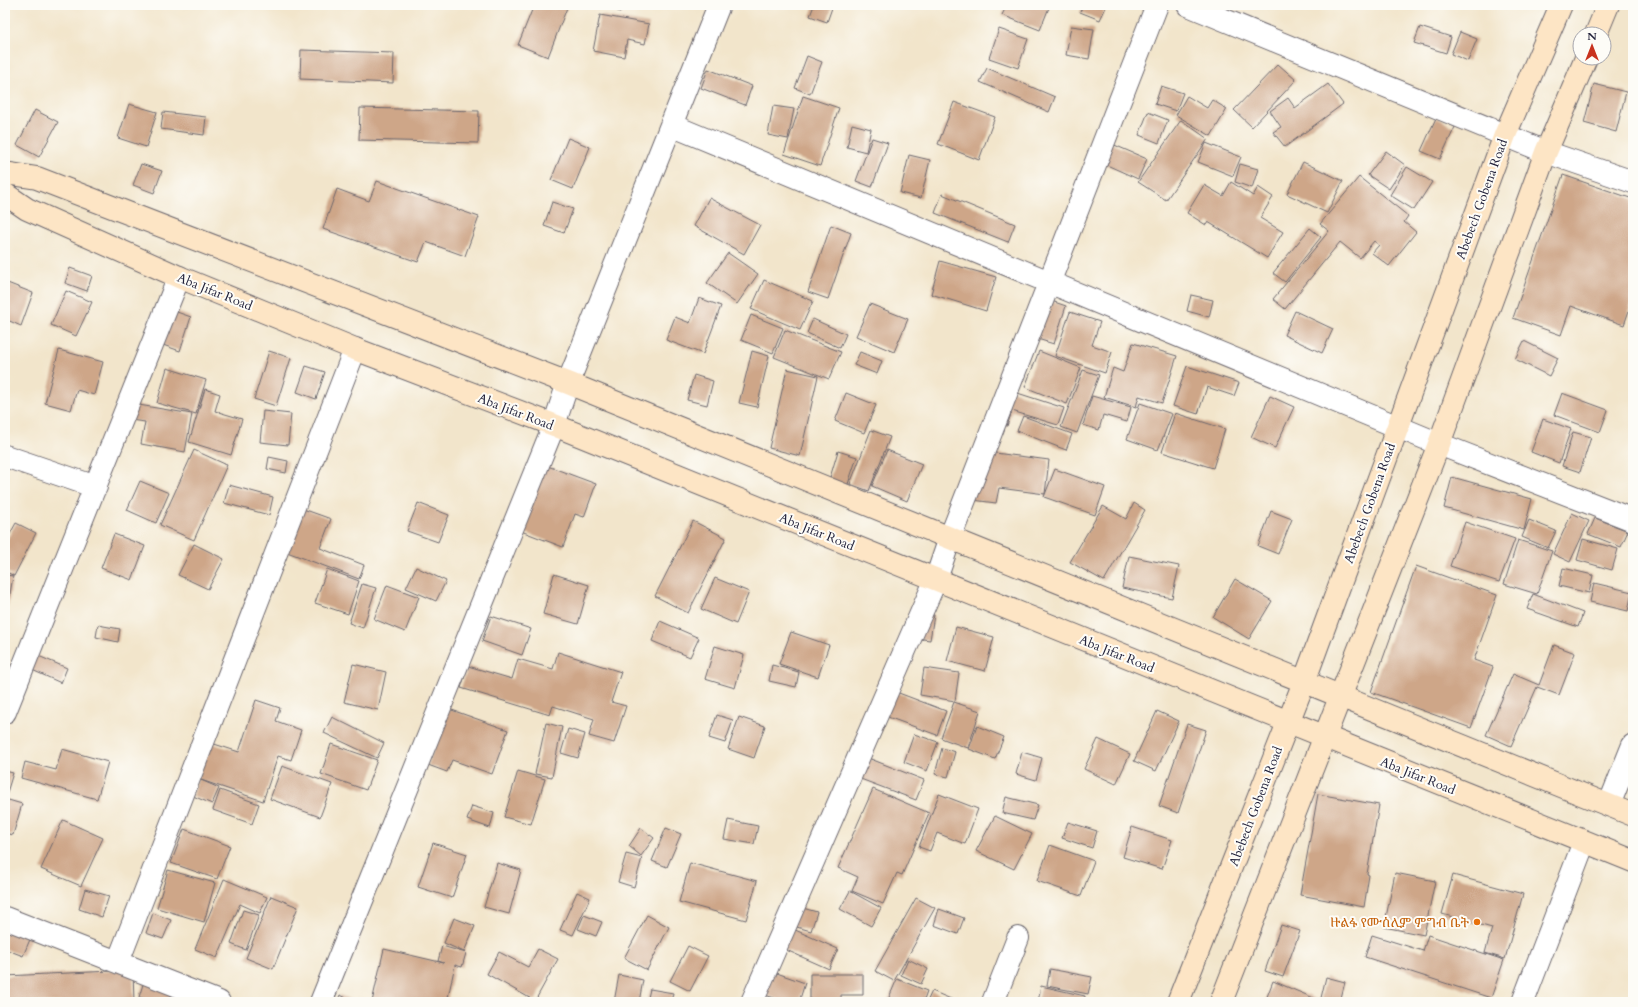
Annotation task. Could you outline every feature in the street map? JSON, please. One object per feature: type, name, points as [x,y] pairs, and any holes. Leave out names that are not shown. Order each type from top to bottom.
[{"type":"street","points":[[321,1002],[554,425],[568,383],[719,5]]},
{"type":"street","points":[[752,1002],[936,579],[950,538],[1157,5]]},
{"type":"street","points":[[1188,5],[1546,152],[1633,182]]},
{"type":"street","name":"Abebech Gobena Road","points":[[1178,1002],[1304,682],[1505,135],[1561,5]]},
{"type":"street","points":[[1599,26],[1608,5]]},
{"type":"street","points":[[1221,1002],[1439,444],[1546,152],[1583,66]]},
{"type":"street","points":[[671,125],[1439,444],[1633,520]]},
{"type":"street","points":[[5,173],[37,178],[568,383],[1633,815]]},
{"type":"street","name":"Aba Jifar Road","points":[[5,194],[27,209],[179,277],[355,349],[554,425],[1633,861]]},
{"type":"street","points":[[5,712],[12,674],[96,487],[179,277]]},
{"type":"street","points":[[118,962],[355,349]]},
{"type":"street","points":[[5,456],[96,487]]},
{"type":"street","points":[[1609,805],[1633,745]]},
{"type":"street","points":[[1523,1002],[1584,842]]},
{"type":"street","points":[[5,918],[219,1002]]},
{"type":"street","points":[[993,1002],[1018,938]]},
{"type":"building","points":[[534,5],[568,5],[548,57],[518,45]]},
{"type":"building","points":[[604,5],[623,5],[620,12]]},
{"type":"building","points":[[814,5],[833,5],[827,22],[810,16]]},
{"type":"building","points":[[1007,5],[1050,5],[1040,30],[1002,15]]},
{"type":"building","points":[[1083,5],[1107,5],[1100,20],[1080,12]]},
{"type":"building","points":[[600,15],[649,24],[645,44],[627,40],[624,57],[593,51]]},
{"type":"building","points":[[1071,26],[1094,29],[1089,59],[1066,55]]},
{"type":"building","points":[[1420,27],[1451,37],[1446,53],[1414,43]]},
{"type":"building","points":[[999,29],[1028,39],[1018,68],[989,58]]},
{"type":"building","points":[[1460,32],[1477,39],[1468,61],[1451,54]]},
{"type":"building","points":[[301,50],[394,53],[393,83],[300,79]]},
{"type":"building","points":[[807,56],[822,62],[810,94],[795,88]]},
{"type":"building","points":[[1278,64],[1296,80],[1252,127],[1234,110]]},
{"type":"building","points":[[987,68],[1055,97],[1049,112],[980,82]]},
{"type":"building","points":[[708,69],[752,86],[745,105],[701,88]]},
{"type":"building","points":[[1328,84],[1343,104],[1285,147],[1273,132],[1281,127],[1270,111],[1288,98],[1295,108]]},
{"type":"building","points":[[1594,84],[1626,92],[1616,132],[1584,123]]},
{"type":"building","points":[[1161,86],[1183,93],[1176,111],[1155,104]]},
{"type":"building","points":[[803,96],[839,108],[820,166],[784,154]]},
{"type":"building","points":[[1187,96],[1207,108],[1212,100],[1227,109],[1211,136],[1176,115]]},
{"type":"building","points":[[954,102],[995,117],[979,160],[938,144]]},
{"type":"building","points":[[129,104],[157,112],[146,147],[118,138]]},
{"type":"building","points":[[773,106],[794,109],[788,139],[768,135]]},
{"type":"building","points":[[360,108],[479,111],[478,143],[359,140]]},
{"type":"building","points":[[35,110],[58,122],[39,157],[17,145]]},
{"type":"building","points":[[163,112],[206,117],[204,135],[161,129]]},
{"type":"building","points":[[1148,112],[1168,120],[1159,143],[1139,135]]},
{"type":"building","points":[[1436,118],[1455,127],[1440,159],[1421,151]]},
{"type":"building","points":[[1181,120],[1208,139],[1166,200],[1138,182]]},
{"type":"building","points":[[852,124],[871,129],[866,152],[847,147]]},
{"type":"building","points":[[568,138],[590,147],[573,189],[551,180]]},
{"type":"building","points":[[872,138],[888,143],[872,187],[856,181]]},
{"type":"building","points":[[1098,138],[1147,159],[1138,179],[1089,157]]},
{"type":"building","points":[[1206,143],[1241,157],[1233,176],[1198,162]]},
{"type":"building","points":[[1386,151],[1405,165],[1389,189],[1368,175]]},
{"type":"building","points":[[909,155],[930,160],[921,198],[900,193]]},
{"type":"building","points":[[1303,162],[1343,181],[1327,213],[1287,194]]},
{"type":"building","points":[[141,164],[162,171],[154,193],[133,185]]},
{"type":"building","points":[[1240,164],[1258,169],[1252,188],[1235,182]]},
{"type":"building","points":[[1407,167],[1432,182],[1414,210],[1390,195]]},
{"type":"building","points":[[1563,175],[1633,199],[1633,299],[1624,325],[1571,306],[1561,335],[1513,318]]},
{"type":"building","points":[[1359,177],[1408,216],[1404,222],[1416,232],[1389,266],[1372,253],[1379,245],[1374,241],[1360,258],[1340,242],[1285,309],[1273,299],[1329,231],[1320,224]]},
{"type":"building","points":[[377,181],[479,217],[465,256],[426,242],[418,262],[323,229],[337,189],[369,201]]},
{"type":"building","points":[[1231,182],[1253,196],[1258,187],[1273,197],[1260,218],[1283,232],[1267,258],[1208,222],[1206,225],[1187,213],[1204,185],[1223,196]]},
{"type":"building","points":[[942,194],[1015,224],[1008,242],[935,213]]},
{"type":"building","points":[[709,198],[760,225],[744,254],[694,226]]},
{"type":"building","points":[[552,202],[573,209],[564,233],[544,226]]},
{"type":"building","points":[[831,225],[851,233],[828,299],[808,292]]},
{"type":"building","points":[[1310,228],[1321,237],[1285,282],[1273,273]]},
{"type":"building","points":[[728,253],[758,274],[737,304],[707,283]]},
{"type":"building","points":[[940,261],[996,277],[986,311],[931,294]]},
{"type":"building","points":[[70,268],[92,276],[87,291],[65,283]]},
{"type":"building","points":[[764,280],[813,301],[800,330],[751,309]]},
{"type":"building","points":[[5,282],[33,293],[21,326],[5,319]]},
{"type":"building","points":[[66,291],[92,302],[76,336],[51,325]]},
{"type":"building","points":[[1191,295],[1213,300],[1209,317],[1187,311]]},
{"type":"building","points":[[1037,296],[1066,306],[1054,344],[1024,335]]},
{"type":"building","points":[[699,298],[721,306],[703,354],[666,340],[675,317],[690,323]]},
{"type":"building","points":[[870,304],[908,319],[894,352],[856,336]]},
{"type":"building","points":[[174,311],[191,317],[180,351],[163,345]]},
{"type":"building","points":[[1295,311],[1333,329],[1322,353],[1284,335]]},
{"type":"building","points":[[1070,312],[1100,322],[1092,345],[1112,352],[1105,373],[1055,356]]},
{"type":"building","points":[[751,315],[783,328],[773,353],[741,340]]},
{"type":"building","points":[[813,319],[846,334],[840,348],[807,333]]},
{"type":"building","points":[[785,330],[841,352],[829,379],[774,357]]},
{"type":"building","points":[[1524,341],[1558,358],[1549,376],[1515,359]]},
{"type":"building","points":[[1133,343],[1177,356],[1162,403],[1139,396],[1136,407],[1104,397],[1113,368],[1123,372]]},
{"type":"building","points":[[59,350],[103,362],[94,395],[77,390],[71,410],[45,403]]},
{"type":"building","points":[[269,351],[291,358],[276,406],[254,399]]},
{"type":"building","points":[[752,351],[769,356],[757,407],[739,403]]},
{"type":"building","points":[[1039,351],[1081,368],[1067,404],[1025,387]]},
{"type":"building","points":[[860,352],[882,361],[877,374],[854,365]]},
{"type":"building","points":[[306,366],[325,372],[316,399],[297,392]]},
{"type":"building","points":[[1187,366],[1239,383],[1234,396],[1207,387],[1198,414],[1173,406]]},
{"type":"building","points":[[167,368],[206,380],[196,414],[157,403]]},
{"type":"building","points":[[787,369],[818,376],[800,456],[769,448]]},
{"type":"building","points":[[1083,370],[1099,375],[1077,433],[1061,427]]},
{"type":"building","points":[[694,375],[713,381],[707,405],[687,400]]},
{"type":"building","points":[[205,389],[220,394],[215,411],[242,419],[231,455],[189,442]]},
{"type":"building","points":[[1005,389],[1064,408],[1058,425],[1012,411],[1007,426],[995,422]]},
{"type":"building","points":[[846,393],[876,405],[864,433],[835,421]]},
{"type":"building","points":[[1562,393],[1608,410],[1600,432],[1554,415]]},
{"type":"building","points":[[1092,396],[1131,407],[1127,422],[1103,415],[1099,430],[1083,425]]},
{"type":"building","points":[[1270,396],[1294,407],[1275,448],[1251,437]]},
{"type":"building","points":[[1140,403],[1172,414],[1158,450],[1127,439]]},
{"type":"building","points":[[133,404],[192,414],[185,452],[141,444],[145,422],[130,420]]},
{"type":"building","points":[[263,411],[291,414],[288,445],[260,442]]},
{"type":"building","points":[[1175,413],[1225,429],[1213,468],[1162,452]]},
{"type":"building","points":[[1023,416],[1072,434],[1066,450],[1017,431]]},
{"type":"building","points":[[1543,419],[1571,429],[1559,463],[1531,452]]},
{"type":"building","points":[[871,430],[890,437],[869,491],[850,484]]},
{"type":"building","points":[[1573,432],[1591,437],[1580,472],[1562,466]]},
{"type":"building","points":[[194,450],[227,465],[194,540],[160,525]]},
{"type":"building","points":[[887,450],[922,464],[907,501],[872,486]]},
{"type":"building","points":[[972,450],[1049,460],[1045,494],[999,488],[996,503],[965,499]]},
{"type":"building","points":[[838,451],[857,457],[847,487],[829,481]]},
{"type":"building","points":[[269,457],[288,461],[286,473],[267,469]]},
{"type":"building","points":[[545,465],[596,484],[584,517],[575,514],[563,547],[521,531]]},
{"type":"building","points":[[1055,469],[1105,487],[1095,515],[1044,497]]},
{"type":"building","points":[[1452,477],[1532,499],[1524,530],[1444,508]]},
{"type":"building","points":[[140,481],[169,493],[156,523],[127,510]]},
{"type":"building","points":[[229,485],[273,497],[269,515],[224,503]]},
{"type":"building","points":[[418,503],[449,515],[438,542],[407,531]]},
{"type":"building","points":[[1134,503],[1145,510],[1104,581],[1070,562],[1103,506],[1126,519]]},
{"type":"building","points":[[303,509],[331,519],[320,548],[364,565],[359,579],[287,552]]},
{"type":"building","points":[[1271,511],[1292,519],[1278,554],[1258,546]]},
{"type":"building","points":[[1572,513],[1589,521],[1570,562],[1553,554]]},
{"type":"building","points":[[1595,518],[1628,531],[1621,547],[1588,534]]},
{"type":"building","points":[[1529,520],[1556,531],[1548,548],[1522,537]]},
{"type":"building","points":[[693,521],[726,538],[688,613],[655,596]]},
{"type":"building","points":[[1465,522],[1515,539],[1499,582],[1450,566]]},
{"type":"building","points":[[16,523],[36,533],[14,576],[5,571],[5,543]]},
{"type":"building","points":[[114,534],[145,546],[132,580],[101,568]]},
{"type":"building","points":[[1583,539],[1618,549],[1612,570],[1577,560]]},
{"type":"building","points":[[1518,540],[1552,551],[1537,594],[1504,584]]},
{"type":"building","points":[[194,544],[224,559],[208,589],[178,575]]},
{"type":"building","points":[[1129,556],[1179,566],[1172,598],[1122,588]]},
{"type":"building","points":[[1416,566],[1497,595],[1474,660],[1493,667],[1471,728],[1371,692]]},
{"type":"building","points":[[416,567],[446,581],[436,601],[406,588]]},
{"type":"building","points":[[1563,568],[1593,575],[1589,593],[1559,586]]},
{"type":"building","points":[[327,569],[359,581],[348,614],[315,603]]},
{"type":"building","points":[[554,574],[589,585],[578,624],[543,614]]},
{"type":"building","points":[[5,575],[13,576],[8,606],[5,605]]},
{"type":"building","points":[[715,578],[749,592],[736,624],[701,609]]},
{"type":"building","points":[[1235,579],[1272,601],[1249,639],[1213,617]]},
{"type":"building","points":[[1594,583],[1632,592],[1628,611],[1590,602]]},
{"type":"building","points":[[362,584],[376,588],[363,628],[349,623]]},
{"type":"building","points":[[387,585],[419,597],[405,632],[374,619]]},
{"type":"building","points":[[1533,594],[1583,613],[1578,627],[1527,609]]},
{"type":"building","points":[[913,611],[934,615],[930,640],[909,637]]},
{"type":"building","points":[[491,616],[531,629],[522,655],[482,641]]},
{"type":"building","points":[[660,621],[699,638],[690,657],[652,641]]},
{"type":"building","points":[[98,625],[120,629],[118,642],[96,637]]},
{"type":"building","points":[[956,627],[994,637],[985,671],[947,661]]},
{"type":"building","points":[[791,632],[829,645],[818,677],[779,664]]},
{"type":"building","points":[[1554,645],[1575,653],[1559,695],[1537,687],[1511,746],[1486,735],[1513,674],[1539,685]]},
{"type":"building","points":[[715,646],[744,655],[735,688],[705,679]]},
{"type":"building","points":[[558,652],[621,672],[611,702],[626,706],[614,743],[589,736],[594,719],[553,706],[550,715],[461,688],[468,666],[512,679],[518,659],[553,669]]},
{"type":"building","points":[[36,655],[67,668],[61,683],[30,669]]},
{"type":"building","points":[[353,664],[386,672],[378,710],[344,702]]},
{"type":"building","points":[[772,665],[799,672],[796,687],[769,681]]},
{"type":"building","points":[[924,668],[959,673],[955,701],[920,695]]},
{"type":"building","points":[[883,687],[946,711],[937,735],[874,712]]},
{"type":"building","points":[[256,700],[280,708],[276,721],[301,730],[291,760],[278,756],[263,801],[201,780],[219,788],[212,804],[193,796],[208,742],[239,752]]},
{"type":"building","points":[[954,702],[980,711],[968,748],[941,738]]},
{"type":"building","points":[[449,709],[508,730],[492,774],[452,760],[447,772],[428,765]]},
{"type":"building","points":[[1157,711],[1179,721],[1156,771],[1134,761]]},
{"type":"building","points":[[717,715],[733,720],[725,743],[709,738]]},
{"type":"building","points":[[332,717],[384,743],[377,758],[324,733]]},
{"type":"building","points":[[739,717],[765,726],[754,758],[728,749]]},
{"type":"building","points":[[546,723],[562,727],[552,777],[535,774]]},
{"type":"building","points":[[1187,724],[1206,730],[1178,813],[1159,806]]},
{"type":"building","points":[[977,726],[1004,737],[995,759],[969,749]]},
{"type":"building","points":[[568,729],[585,734],[578,758],[561,753]]},
{"type":"building","points":[[914,734],[938,742],[927,771],[904,762]]},
{"type":"building","points":[[1098,739],[1130,754],[1116,784],[1084,769]]},
{"type":"building","points":[[331,744],[377,760],[366,790],[321,774]]},
{"type":"building","points":[[942,748],[955,752],[948,777],[935,774]]},
{"type":"building","points":[[62,749],[108,762],[97,799],[21,778],[25,762],[56,770]]},
{"type":"building","points":[[1022,752],[1042,758],[1036,780],[1016,774]]},
{"type":"building","points":[[858,754],[924,780],[916,800],[850,775]]},
{"type":"building","points":[[282,766],[332,784],[320,817],[270,799]]},
{"type":"building","points":[[5,771],[13,773],[5,799]]},
{"type":"building","points":[[518,771],[545,779],[531,824],[504,817]]},
{"type":"building","points":[[873,789],[929,813],[902,875],[897,873],[883,904],[852,891],[858,877],[838,868]]},
{"type":"building","points":[[220,790],[259,804],[252,824],[213,810]]},
{"type":"building","points":[[939,794],[978,809],[965,844],[937,833],[930,851],[919,847]]},
{"type":"building","points":[[1318,794],[1379,805],[1367,874],[1369,875],[1364,907],[1300,895]]},
{"type":"building","points":[[1006,797],[1038,805],[1033,820],[1002,813]]},
{"type":"building","points":[[5,799],[22,804],[13,835],[5,833]]},
{"type":"building","points":[[472,806],[494,813],[490,828],[467,820]]},
{"type":"building","points":[[995,816],[1032,834],[1014,869],[976,851]]},
{"type":"building","points":[[63,820],[103,838],[81,886],[41,869]]},
{"type":"building","points":[[728,820],[758,826],[754,844],[724,839]]},
{"type":"building","points":[[1068,822],[1097,831],[1092,848],[1062,838]]},
{"type":"building","points":[[1132,827],[1172,840],[1162,869],[1123,857]]},
{"type":"building","points":[[641,828],[654,838],[641,856],[629,846]]},
{"type":"building","points":[[666,828],[681,834],[667,867],[652,861]]},
{"type":"building","points":[[184,829],[230,846],[217,879],[171,863]]},
{"type":"building","points":[[433,843],[467,854],[452,898],[418,887]]},
{"type":"building","points":[[1050,845],[1094,861],[1081,896],[1037,881]]},
{"type":"building","points":[[626,854],[642,858],[634,887],[618,882]]},
{"type":"building","points":[[497,863],[521,870],[509,914],[484,907]]},
{"type":"building","points":[[690,863],[757,881],[746,920],[679,902]]},
{"type":"building","points":[[168,870],[215,883],[204,922],[157,908]]},
{"type":"building","points":[[1395,873],[1435,881],[1424,935],[1384,927]]},
{"type":"building","points":[[1453,875],[1523,894],[1505,959],[1485,953],[1492,928],[1442,914]]},
{"type":"building","points":[[224,879],[267,897],[260,913],[240,904],[217,958],[195,949]]},
{"type":"building","points":[[85,889],[109,896],[102,917],[79,909]]},
{"type":"building","points":[[850,891],[881,908],[871,926],[840,909]]},
{"type":"building","points":[[577,892],[590,898],[573,935],[560,930]]},
{"type":"building","points":[[271,896],[298,907],[273,969],[246,958]]},
{"type":"building","points":[[916,898],[935,908],[894,981],[875,971]]},
{"type":"building","points":[[799,907],[817,912],[811,931],[793,926]]},
{"type":"building","points":[[939,909],[964,918],[958,934],[934,925]]},
{"type":"building","points":[[243,910],[259,915],[246,950],[231,944]]},
{"type":"building","points":[[153,913],[171,920],[163,939],[146,933]]},
{"type":"building","points":[[584,915],[602,922],[596,936],[578,929]]},
{"type":"building","points":[[647,915],[669,927],[647,970],[624,958]]},
{"type":"building","points":[[454,918],[475,926],[464,952],[444,943]]},
{"type":"building","points":[[1281,925],[1300,931],[1283,977],[1265,971]]},
{"type":"building","points":[[5,927],[31,937],[23,956],[5,949]]},
{"type":"building","points":[[793,929],[838,949],[829,969],[784,949]]},
{"type":"building","points":[[1372,935],[1423,951],[1428,935],[1504,960],[1491,998],[1365,957]]},
{"type":"building","points":[[442,946],[466,953],[462,967],[455,965],[447,1002],[372,1002],[384,949],[444,963],[438,961]]},
{"type":"building","points":[[688,946],[708,956],[690,991],[670,981]]},
{"type":"building","points":[[538,949],[558,959],[535,1001],[487,974],[499,952],[528,967]]},
{"type":"building","points":[[908,959],[928,969],[921,984],[901,975]]},
{"type":"building","points":[[1050,969],[1092,977],[1088,994],[1047,986]]},
{"type":"building","points":[[133,970],[134,1002],[5,1002],[5,976]]},
{"type":"building","points":[[774,972],[805,983],[799,1002],[786,1002],[765,995]]},
{"type":"building","points":[[810,974],[863,974],[863,995],[841,995],[841,1002],[810,1002]]},
{"type":"building","points":[[619,975],[643,980],[639,1002],[614,1002]]},
{"type":"building","points":[[1326,977],[1345,982],[1340,1002],[1320,1002]]},
{"type":"building","points":[[145,978],[174,987],[169,1002],[155,1002],[139,997]]},
{"type":"building","points":[[897,979],[927,991],[923,1002],[887,1002]]},
{"type":"building","points":[[1273,981],[1316,999],[1315,1002],[1265,1002]]},
{"type":"building","points":[[1041,986],[1085,996],[1084,1002],[1038,1002]]},
{"type":"building","points":[[178,989],[213,1002],[173,1002]]},
{"type":"building","points":[[650,989],[673,993],[671,1002],[647,1002]]},
{"type":"building","points":[[932,991],[958,1002],[927,1002]]},
{"type":"building","points":[[340,995],[356,1002],[337,1002]]},
{"type":"place","name":"ዙልፋ የሙስሊም ምግብ ቤት","points":[[1477,922]]}]
